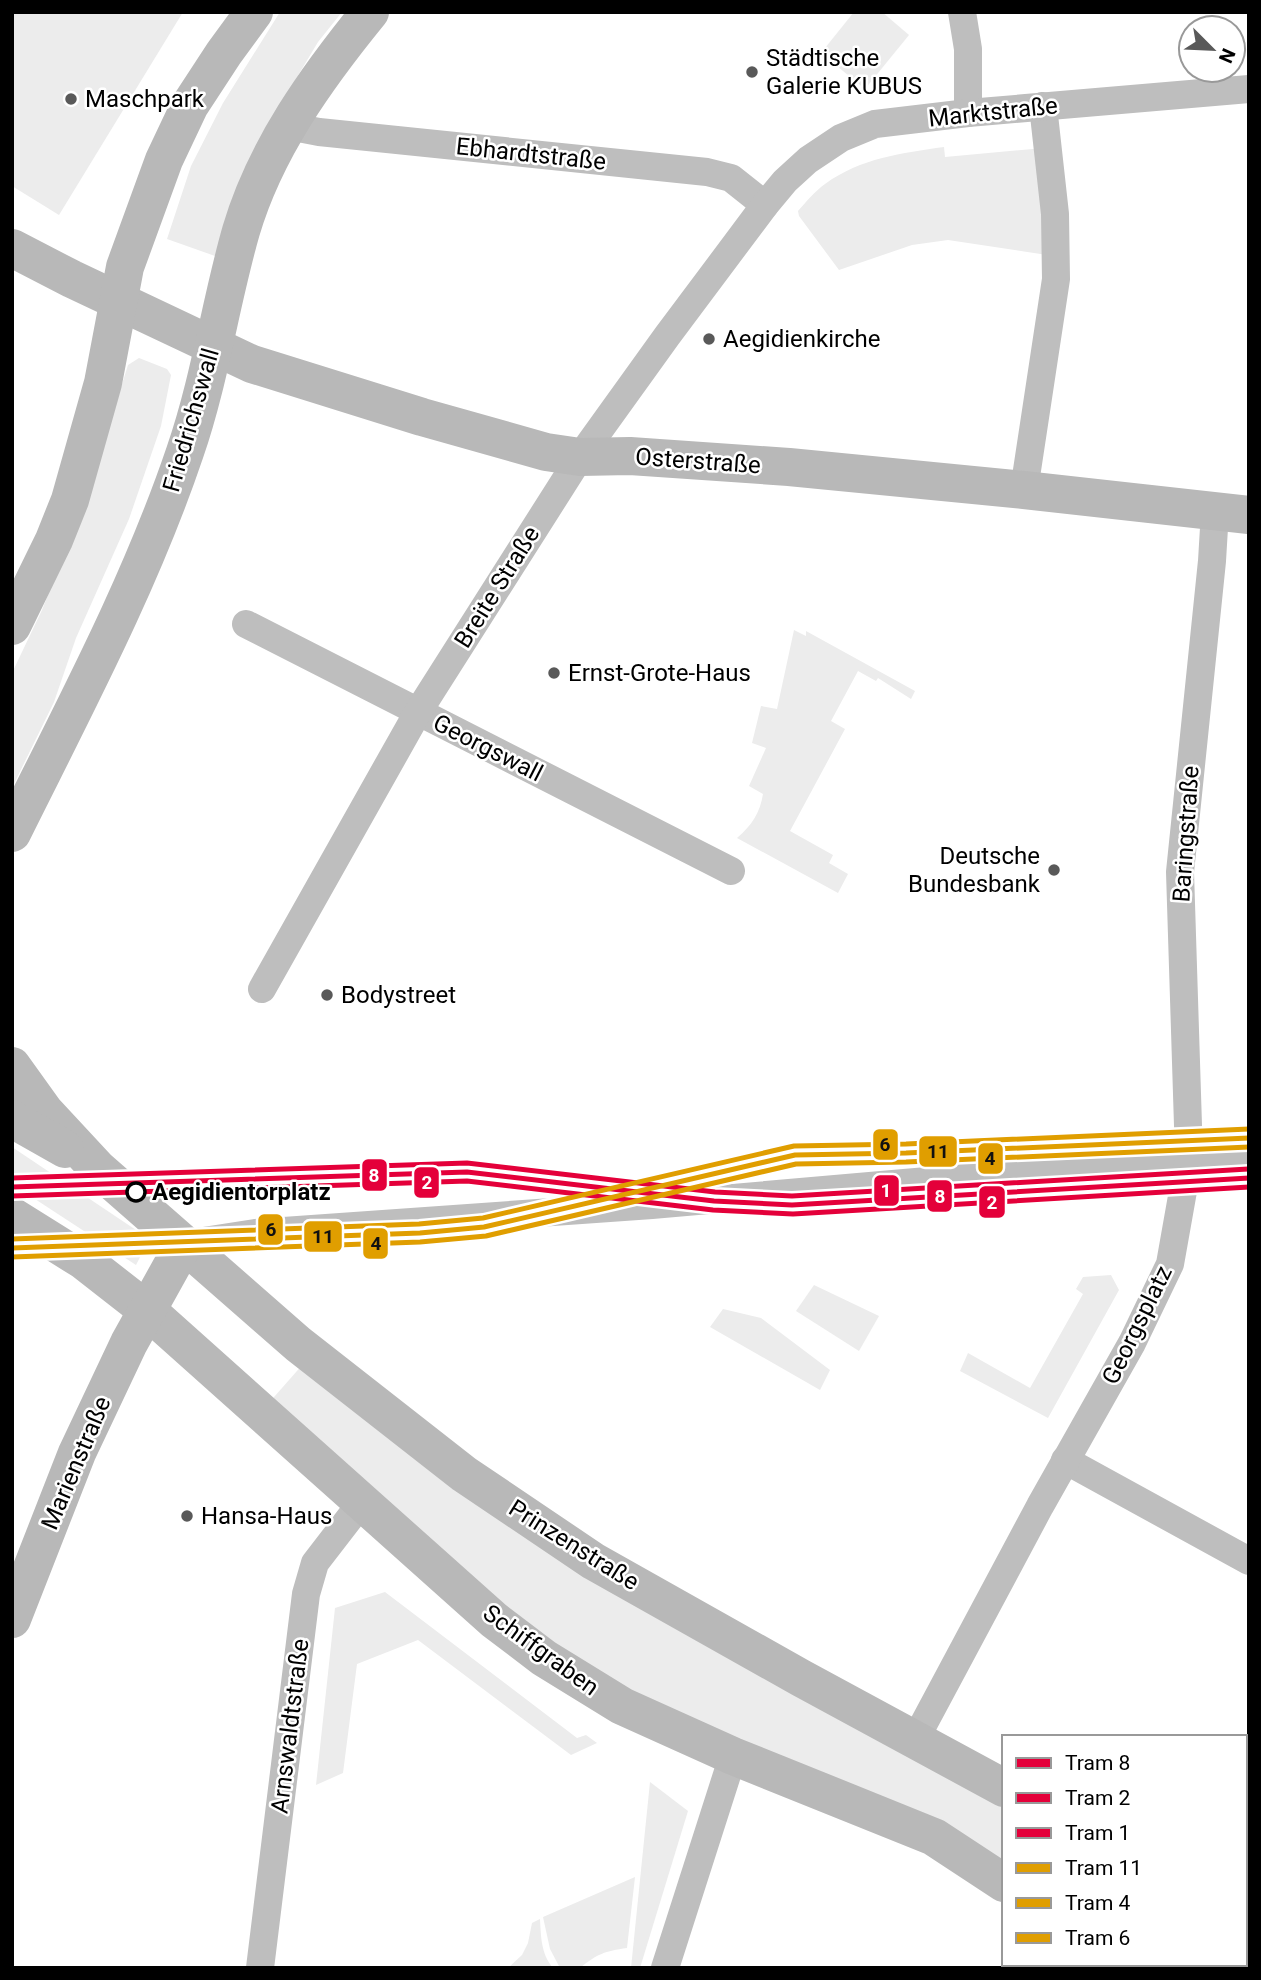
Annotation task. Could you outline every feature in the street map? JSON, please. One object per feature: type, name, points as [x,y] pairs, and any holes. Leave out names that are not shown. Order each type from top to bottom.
[{"type":"main road","points":[[12,626],[54,540],[70,500],[103,383],[128,258],[164,160],[190,105],[254,12]]},
{"type":"main road","name":"Friedrichswall","points":[[12,833],[125,605],[155,536],[192,430],[242,229],[255,194],[288,126],[338,51],[370,12]]},
{"type":"main road","name":"Osterstraße","points":[[12,248],[252,364],[546,452],[580,457],[630,456],[789,467],[1232,513]]},
{"type":"main road","points":[[12,1066],[45,1112],[97,1168],[184,1244],[148,1311],[84,1261],[12,1216]]},
{"type":"main road","points":[[12,1119],[97,1168]]},
{"type":"main road","name":"Prinzenstraße","points":[[184,1244],[298,1344],[476,1482],[593,1561],[1002,1787]]},
{"type":"main road","name":"Schiffgraben","points":[[148,1311],[494,1620],[544,1658],[622,1706],[733,1756],[934,1837],[1002,1882]]},
{"type":"main road","name":"Marienstraße","points":[[12,1619],[77,1453],[148,1311]]},
{"type":"street","points":[[961,12],[968,49],[968,113]]},
{"type":"street","name":"Marktstraße","points":[[765,205],[785,181],[808,160],[841,138],[875,124],[968,113],[1249,89]]},
{"type":"street","points":[[1024,490],[1056,279],[1055,214],[1043,106]]},
{"type":"street","name":"Ebhardtstraße","points":[[288,126],[318,132],[708,172],[731,178],[765,205]]},
{"type":"street","name":"Breite Straße","points":[[262,989],[418,712],[580,457],[765,205]]},
{"type":"street","name":"Baringstraße","points":[[1189,1157],[1180,872],[1212,561],[1232,513]]},
{"type":"street","name":"Georgswall","points":[[246,624],[731,871]]},
{"type":"street","points":[[184,1244],[255,1233],[652,1205],[1249,1153]]},
{"type":"street","name":"Georgsplatz","points":[[915,1740],[1065,1460],[1132,1343],[1170,1264],[1189,1157]]},
{"type":"street","points":[[1065,1460],[1249,1561]]},
{"type":"street","name":"Arnswaldtstraße","points":[[260,1968],[306,1594],[315,1563],[362,1502]]},
{"type":"street","points":[[665,1968],[733,1756]]},
{"type":"shaded area","name":"Maschpark","points":[[12,12],[183,12],[59,215],[12,186]]},
{"type":"shaded area","points":[[280,12],[342,12],[318,42],[272,119],[215,256],[167,239],[191,166],[223,103]]},
{"type":"shaded area","points":[[854,12],[882,12],[909,35],[865,89],[821,53]]},
{"type":"shaded area","points":[[944,147],[945,157],[1044,148],[1047,255],[948,240],[912,245],[839,270],[798,211],[821,187],[853,168],[897,154]]},
{"type":"shaded area","points":[[139,358],[167,369],[171,375],[161,426],[129,519],[76,638],[54,702],[12,788],[12,673],[42,610],[84,504],[128,365]]},
{"type":"shaded area","points":[[794,630],[806,636],[806,631],[915,691],[911,699],[878,678],[876,681],[858,671],[831,721],[845,729],[790,831],[833,855],[829,863],[848,874],[838,893],[737,838],[754,818],[762,801],[763,794],[749,786],[766,748],[752,743],[761,706],[777,709]]},
{"type":"shaded area","points":[[12,1147],[139,1232],[143,1249],[136,1265],[12,1184]]},
{"type":"shaded area","points":[[1111,1275],[1119,1290],[1048,1418],[960,1371],[968,1353],[1030,1388],[1083,1294],[1076,1289],[1083,1277]]},
{"type":"shaded area","points":[[814,1285],[879,1316],[859,1351],[796,1311]]},
{"type":"shaded area","points":[[723,1309],[761,1318],[830,1370],[820,1390],[710,1327]]},
{"type":"shaded area","points":[[304,1363],[1002,1798],[1002,1871],[739,1749],[548,1650],[267,1405]]},
{"type":"shaded area","points":[[385,1592],[577,1738],[586,1735],[597,1743],[571,1755],[418,1640],[357,1664],[343,1773],[316,1785],[335,1608]]},
{"type":"shaded area","points":[[650,1782],[688,1811],[640,1968],[631,1968]]},
{"type":"shaded area","points":[[635,1877],[627,1948],[602,1954],[580,1968],[560,1968],[550,1949],[543,1917]]},
{"type":"shaded area","points":[[540,1919],[544,1951],[553,1968],[508,1968],[522,1955],[528,1943],[532,1923]]},
{"type":"tram line","name":"6","points":[[12,1239],[419,1224],[483,1218],[794,1146],[906,1144],[1249,1129]]},
{"type":"tram line","name":"11","points":[[12,1248],[420,1233],[484,1227],[795,1155],[906,1153],[1249,1138]]},
{"type":"tram line","name":"4","points":[[12,1257],[420,1242],[486,1236],[796,1164],[906,1162],[1249,1147]]},
{"type":"tram line","name":"1","points":[[12,1178],[467,1163],[715,1192],[792,1196],[1248,1169]]},
{"type":"tram line","name":"8","points":[[12,1187],[467,1172],[714,1201],[792,1205],[1249,1178]]},
{"type":"tram line","name":"2","points":[[12,1196],[467,1181],[713,1210],[793,1214],[1249,1187]]},
{"type":"place","name":"Städtische Galerie KUBUS","points":[[752,72]]},
{"type":"place","name":"Maschpark","points":[[71,99]]},
{"type":"place","name":"Aegidienkirche","points":[[709,339]]},
{"type":"place","name":"Ernst-Grote-Haus","points":[[554,673]]},
{"type":"place","name":"Deutsche Bundesbank","points":[[1054,870]]},
{"type":"place","name":"Bodystreet","points":[[327,995]]},
{"type":"place","name":"Aegidientorplatz","points":[[136,1192]]},
{"type":"place","name":"Hansa-Haus","points":[[187,1516]]}]
